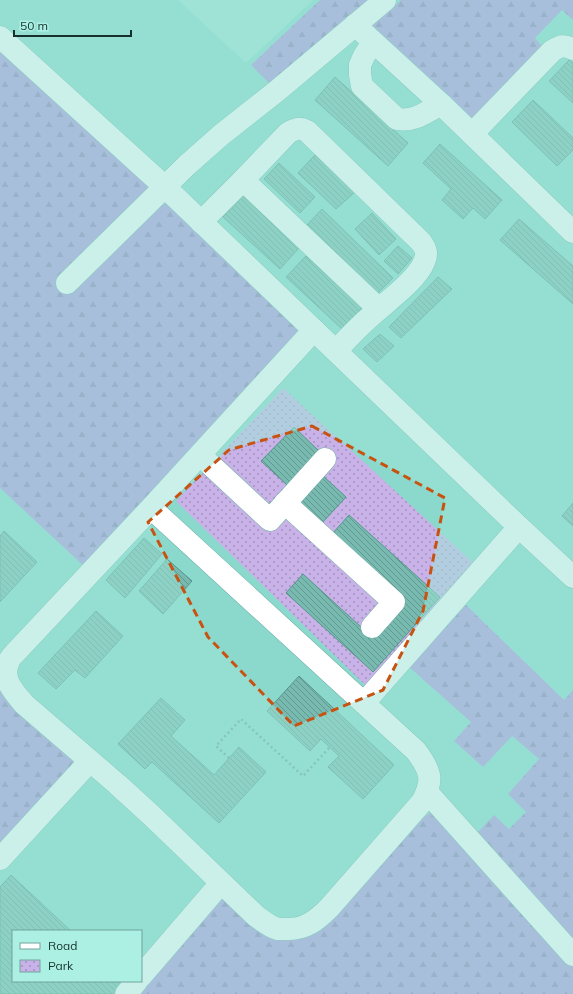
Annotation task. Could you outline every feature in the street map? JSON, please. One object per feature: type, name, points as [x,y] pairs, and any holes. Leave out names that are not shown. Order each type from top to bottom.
[{"type":"lane","points":[[67,284],[186,166],[232,126],[278,90],[385,0]]},
{"type":"lane","points":[[355,25],[441,104],[573,232]]},
{"type":"lane","points":[[0,37],[165,187],[573,577]]},
{"type":"lane","points":[[373,42],[360,65],[362,86],[397,119],[403,120],[415,118],[441,104]]},
{"type":"lane","points":[[472,134],[552,51],[558,47],[565,46],[573,49]]},
{"type":"lane","points":[[201,222],[288,133],[302,128],[307,131],[421,242],[425,248],[426,254],[422,267],[404,288],[370,317],[336,351]]},
{"type":"lane","points":[[243,180],[379,309]]},
{"type":"lane","points":[[151,508],[416,751],[424,761],[429,773],[430,783],[428,792],[416,810],[329,908],[318,919],[307,925],[292,929],[279,929],[256,916],[151,815],[24,704],[12,691],[7,680],[6,669],[9,660],[15,653],[151,508],[314,330]]},
{"type":"lane","points":[[200,455],[270,520],[325,459]]},
{"type":"lane","points":[[285,503],[394,602],[372,627]]},
{"type":"lane","points":[[364,703],[519,527]]},
{"type":"lane","points":[[0,859],[90,761]]},
{"type":"lane","points":[[428,792],[573,955]]},
{"type":"lane","points":[[142,975],[221,883]]},
{"type":"lane","points":[[126,994],[136,982]]},
{"type":"path","points":[[229,758],[216,746],[241,719],[303,776],[330,747]]},
{"type":"highlighted area","points":[[312,426],[445,498],[423,611],[383,690],[294,726],[208,637],[148,522],[229,450]]},
{"type":"shaded area","points":[[0,0],[178,0],[246,63],[313,0],[573,0],[573,994],[0,994]]},
{"type":"green space","points":[[320,0],[371,0],[271,85],[251,65]]},
{"type":"green space","points":[[401,0],[573,0],[573,20],[562,10],[535,38],[542,46],[471,120],[372,25]]},
{"type":"green space","points":[[0,44],[309,330],[87,569],[0,488]]},
{"type":"green space","points":[[283,388],[477,566],[365,685],[176,501]]},
{"type":"green space","points":[[466,605],[564,700],[573,690],[573,994],[139,994],[223,898],[275,937],[284,940],[294,939],[334,918],[422,819],[445,801],[478,832],[494,815],[509,829],[526,812],[508,794],[539,759],[512,736],[483,767],[454,741],[471,722],[409,667]]},
{"type":"green space","points":[[0,672],[85,761],[0,853]]},
{"type":"building","points":[[569,60],[573,63],[573,103],[549,81]]},
{"type":"building","points":[[335,77],[408,143],[388,166],[315,100]]},
{"type":"building","points":[[533,100],[573,138],[573,150],[557,166],[512,122]]},
{"type":"building","points":[[440,144],[502,200],[485,219],[473,208],[463,219],[442,200],[451,189],[423,163]]},
{"type":"building","points":[[315,155],[355,192],[336,209],[298,173]]},
{"type":"building","points":[[279,163],[315,197],[300,213],[264,179]]},
{"type":"building","points":[[243,196],[299,248],[280,269],[223,217]]},
{"type":"building","points":[[322,209],[393,278],[376,295],[306,226]]},
{"type":"building","points":[[372,213],[396,239],[379,255],[355,229]]},
{"type":"building","points":[[519,219],[573,266],[573,304],[500,240]]},
{"type":"building","points":[[398,246],[412,258],[398,274],[384,261]]},
{"type":"building","points":[[306,256],[362,308],[342,329],[286,277]]},
{"type":"building","points":[[438,277],[452,289],[401,338],[389,327]]},
{"type":"building","points":[[380,334],[394,346],[377,362],[363,349]]},
{"type":"building","points":[[294,427],[319,451],[287,485],[261,461]]},
{"type":"building","points":[[322,475],[346,497],[322,523],[297,502]]},
{"type":"building","points":[[573,503],[573,526],[562,516]]},
{"type":"building","points":[[349,515],[440,597],[373,672],[286,593],[303,574],[372,637],[405,600],[332,534]]},
{"type":"building","points":[[4,531],[37,562],[0,602],[0,536]]},
{"type":"building","points":[[144,538],[162,554],[125,598],[106,580]]},
{"type":"building","points":[[167,559],[192,581],[163,614],[139,591]]},
{"type":"building","points":[[96,611],[123,636],[85,678],[75,670],[56,689],[38,673]]},
{"type":"building","points":[[299,676],[394,765],[363,799],[328,767],[339,756],[321,739],[310,751],[267,711]]},
{"type":"building","points":[[161,698],[185,720],[171,736],[214,775],[239,747],[266,772],[219,823],[152,762],[145,769],[118,744]]},
{"type":"building","points":[[11,875],[70,930],[12,930],[12,982],[125,982],[124,994],[0,994],[0,887]]}]
